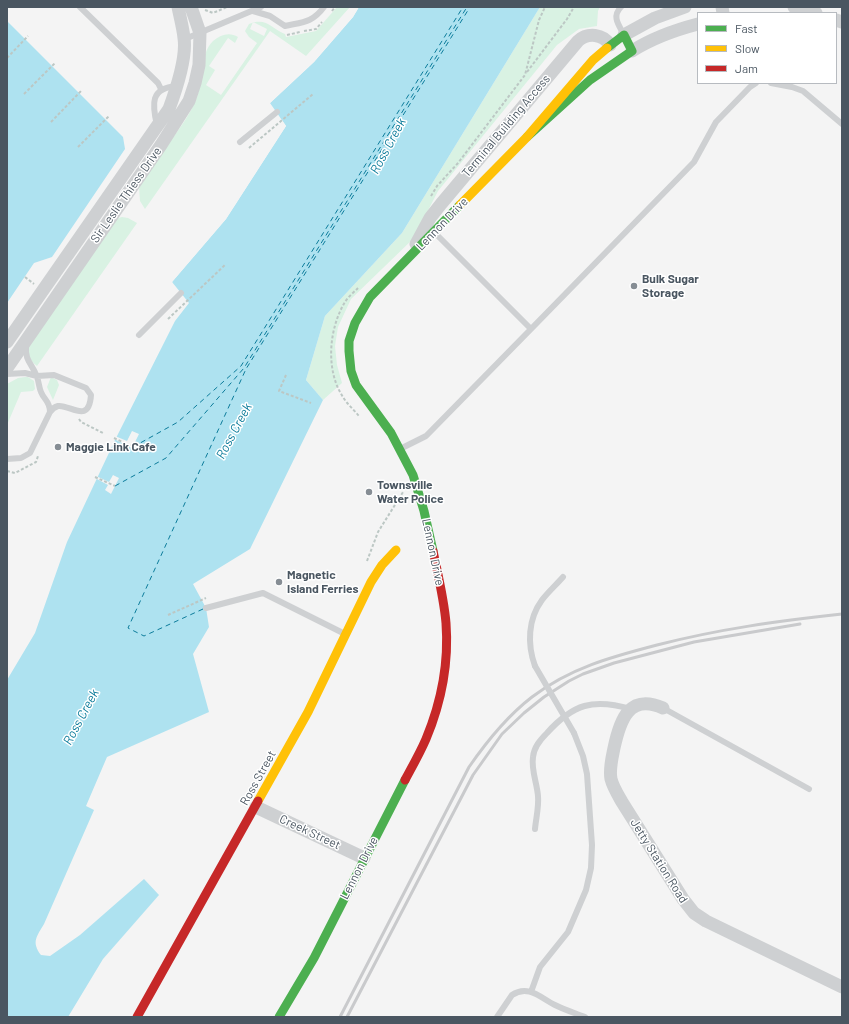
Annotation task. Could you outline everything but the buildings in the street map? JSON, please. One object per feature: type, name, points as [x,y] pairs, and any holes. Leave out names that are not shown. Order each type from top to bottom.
[{"type":"street","name":"Sir Leslie Thiess Drive","points":[[7,342],[169,109],[182,67],[184,39],[178,7]]},
{"type":"street","name":"Sir Leslie Thiess Drive","points":[[7,368],[161,145],[189,101],[199,65],[200,33],[191,7]]},
{"type":"street","name":"Lennon Drive","points":[[279,1017],[314,958],[418,755],[431,726],[441,690],[446,654],[444,607],[423,505],[400,448],[357,387],[351,372],[349,347],[352,329],[359,312],[370,297],[527,137],[593,60],[624,35],[655,18],[684,7]]},
{"type":"street","points":[[794,7],[812,12]]},
{"type":"street","name":"Lennon Drive","points":[[527,137],[613,63],[645,44],[670,33],[697,24]]},
{"type":"street","points":[[624,35],[632,51]]},
{"type":"street","name":"Terminal Building Access","points":[[407,260],[430,218],[576,43],[582,37],[594,36],[605,39],[610,45]]},
{"type":"street","points":[[610,45],[614,53],[613,63]]},
{"type":"street","name":"Ross Street","points":[[137,1017],[308,712],[376,574],[396,550]]},
{"type":"street","points":[[631,709],[645,703],[654,704],[663,708]]},
{"type":"street","name":"Jetty Station Road","points":[[631,709],[622,719],[617,732],[611,770],[612,782],[622,802],[687,905],[700,917],[715,926],[842,987]]},
{"type":"street","name":"Creek Street","points":[[256,807],[364,858]]},
{"type":"lane","points":[[80,7],[158,83],[162,89]]},
{"type":"lane","points":[[184,39],[261,7]]},
{"type":"lane","points":[[253,10],[270,16],[285,26],[309,21],[319,14],[324,7]]},
{"type":"lane","points":[[621,7],[617,11],[616,17],[624,35]]},
{"type":"lane","points":[[400,448],[426,436],[694,162],[718,119],[754,84]]},
{"type":"lane","points":[[776,84],[803,91],[842,124]]},
{"type":"lane","points":[[157,125],[154,104],[157,94],[162,89],[177,86]]},
{"type":"lane","points":[[240,142],[277,112]]},
{"type":"lane","points":[[434,232],[531,329]]},
{"type":"lane","points":[[139,335],[181,293]]},
{"type":"lane","points":[[26,340],[26,358],[37,376],[41,393],[47,400],[50,412]]},
{"type":"lane","points":[[7,374],[25,373],[37,376],[54,375],[86,388],[89,391],[90,399],[87,408],[80,412],[60,406],[56,407],[50,412],[30,453],[25,457],[7,459]]},
{"type":"lane","points":[[531,992],[540,968],[568,932],[586,890],[591,868],[592,845],[587,774],[583,756],[574,733],[536,666],[530,644],[530,629],[541,600],[563,578]]},
{"type":"lane","points":[[206,608],[263,593],[346,634]]},
{"type":"lane","points":[[535,829],[538,798],[532,762],[533,755],[538,744],[560,720],[584,706],[598,703],[631,709]]},
{"type":"lane","points":[[663,708],[809,789]]},
{"type":"lane","points":[[497,1017],[512,995],[523,991],[531,992],[564,1009],[585,1017]]},
{"type":"path","points":[[200,7],[213,14],[227,7]]},
{"type":"path","points":[[525,75],[567,19],[574,7]]},
{"type":"path","points":[[7,58],[28,36]]},
{"type":"path","points":[[24,94],[55,63]]},
{"type":"path","points":[[51,122],[82,90]]},
{"type":"path","points":[[249,148],[313,94]]},
{"type":"path","points":[[78,147],[109,116]]},
{"type":"path","points":[[25,277],[37,285]]},
{"type":"path","points":[[286,375],[279,391],[311,403]]},
{"type":"path","points":[[80,412],[79,420],[81,422],[103,433]]},
{"type":"path","points":[[114,438],[133,447]]},
{"type":"path","points":[[95,477],[115,486]]},
{"type":"path","points":[[168,615],[206,598]]},
{"type":"green space","points":[[337,7],[350,7],[306,56],[270,31],[145,209],[140,201],[139,187],[145,175],[185,121],[197,97],[205,53],[213,41],[226,34],[235,35],[238,37],[235,43],[228,38],[209,66],[215,70],[206,85],[221,95],[257,43],[249,37],[245,31],[249,24],[253,23],[250,29],[264,36],[267,29],[254,23],[260,22],[268,24],[285,34],[286,37],[316,31]]},
{"type":"green space","points":[[540,7],[600,7],[598,11],[597,26],[579,29],[557,45],[438,191],[414,238],[351,299],[338,327],[335,346],[337,365],[342,383],[323,400],[306,380],[325,316],[402,233]]},
{"type":"green space","points":[[118,218],[128,218],[137,223],[37,366],[29,356],[29,343]]},
{"type":"green space","points":[[28,377],[34,381],[35,389],[33,391],[21,392],[7,425],[7,384],[18,378]]},
{"type":"green space","points":[[51,377],[57,380],[59,385],[53,400],[47,387]]},
{"type":"water","name":"Ross Creek","points":[[359,7],[540,7],[402,233],[325,316],[306,380],[323,400],[250,549],[193,584],[206,608],[209,627],[193,654],[209,712],[107,757],[86,806],[94,810],[44,924],[37,936],[36,946],[41,955],[50,956],[80,935],[144,879],[159,895],[103,959],[68,1017],[7,1017],[7,680],[35,633],[67,542],[115,440],[175,321],[189,303],[172,282],[226,219],[286,126],[270,103],[314,62],[353,17]]},
{"type":"water","points":[[7,21],[123,137],[125,149],[52,257],[34,263],[7,303]]},
{"type":"pier","points":[[357,7],[359,7],[353,17],[314,62],[269,104],[269,101],[312,61],[352,16]]},
{"type":"pier","points":[[282,120],[286,126],[226,219],[172,282],[172,285],[170,281],[225,218],[284,126],[281,122]]},
{"type":"pier","points":[[132,431],[139,434],[132,448],[114,439],[115,436],[127,441]]},
{"type":"pier","points":[[113,475],[119,478],[111,494],[105,490],[108,485],[95,478],[96,476],[109,482]]},
{"type":"ferry route","points":[[133,447],[178,422],[241,366],[463,7]]},
{"type":"ferry route","points":[[115,486],[166,458],[244,368],[467,7]]},
{"type":"ferry route","points":[[203,609],[144,636],[128,628],[246,369],[470,7]]},
{"type":"railway","points":[[340,1017],[469,767],[498,730],[532,697],[561,678],[576,671],[607,659],[640,649],[726,630],[842,614]]},
{"type":"railway","points":[[347,1017],[473,775],[502,734],[524,713],[544,697],[569,681],[583,674],[614,663],[694,642],[800,624]]},
{"type":"traffic: fast","points":[[527,137],[590,80],[632,51],[624,35],[607,48]]},
{"type":"traffic: fast","points":[[433,551],[424,511],[413,475],[391,433],[356,385],[351,371],[349,341],[355,323],[370,297],[460,205]]},
{"type":"traffic: fast","points":[[279,1017],[314,958],[405,780]]},
{"type":"traffic: slow","points":[[460,205],[527,137],[593,60],[607,48]]},
{"type":"traffic: slow","points":[[258,801],[308,712],[371,582],[382,565],[396,550]]},
{"type":"traffic: jam","points":[[405,780],[426,739],[440,697],[445,668],[447,638],[446,623],[433,551]]},
{"type":"traffic: jam","points":[[137,1017],[258,801]]},
{"type":"place","name":"Bulk Sugar Storage","points":[[634,286]]},
{"type":"place","name":"Maggie Link Cafe","points":[[58,447]]},
{"type":"place","name":"Townsville Water Police","points":[[369,492]]},
{"type":"place","name":"Magnetic Island Ferries","points":[[279,582]]}]
